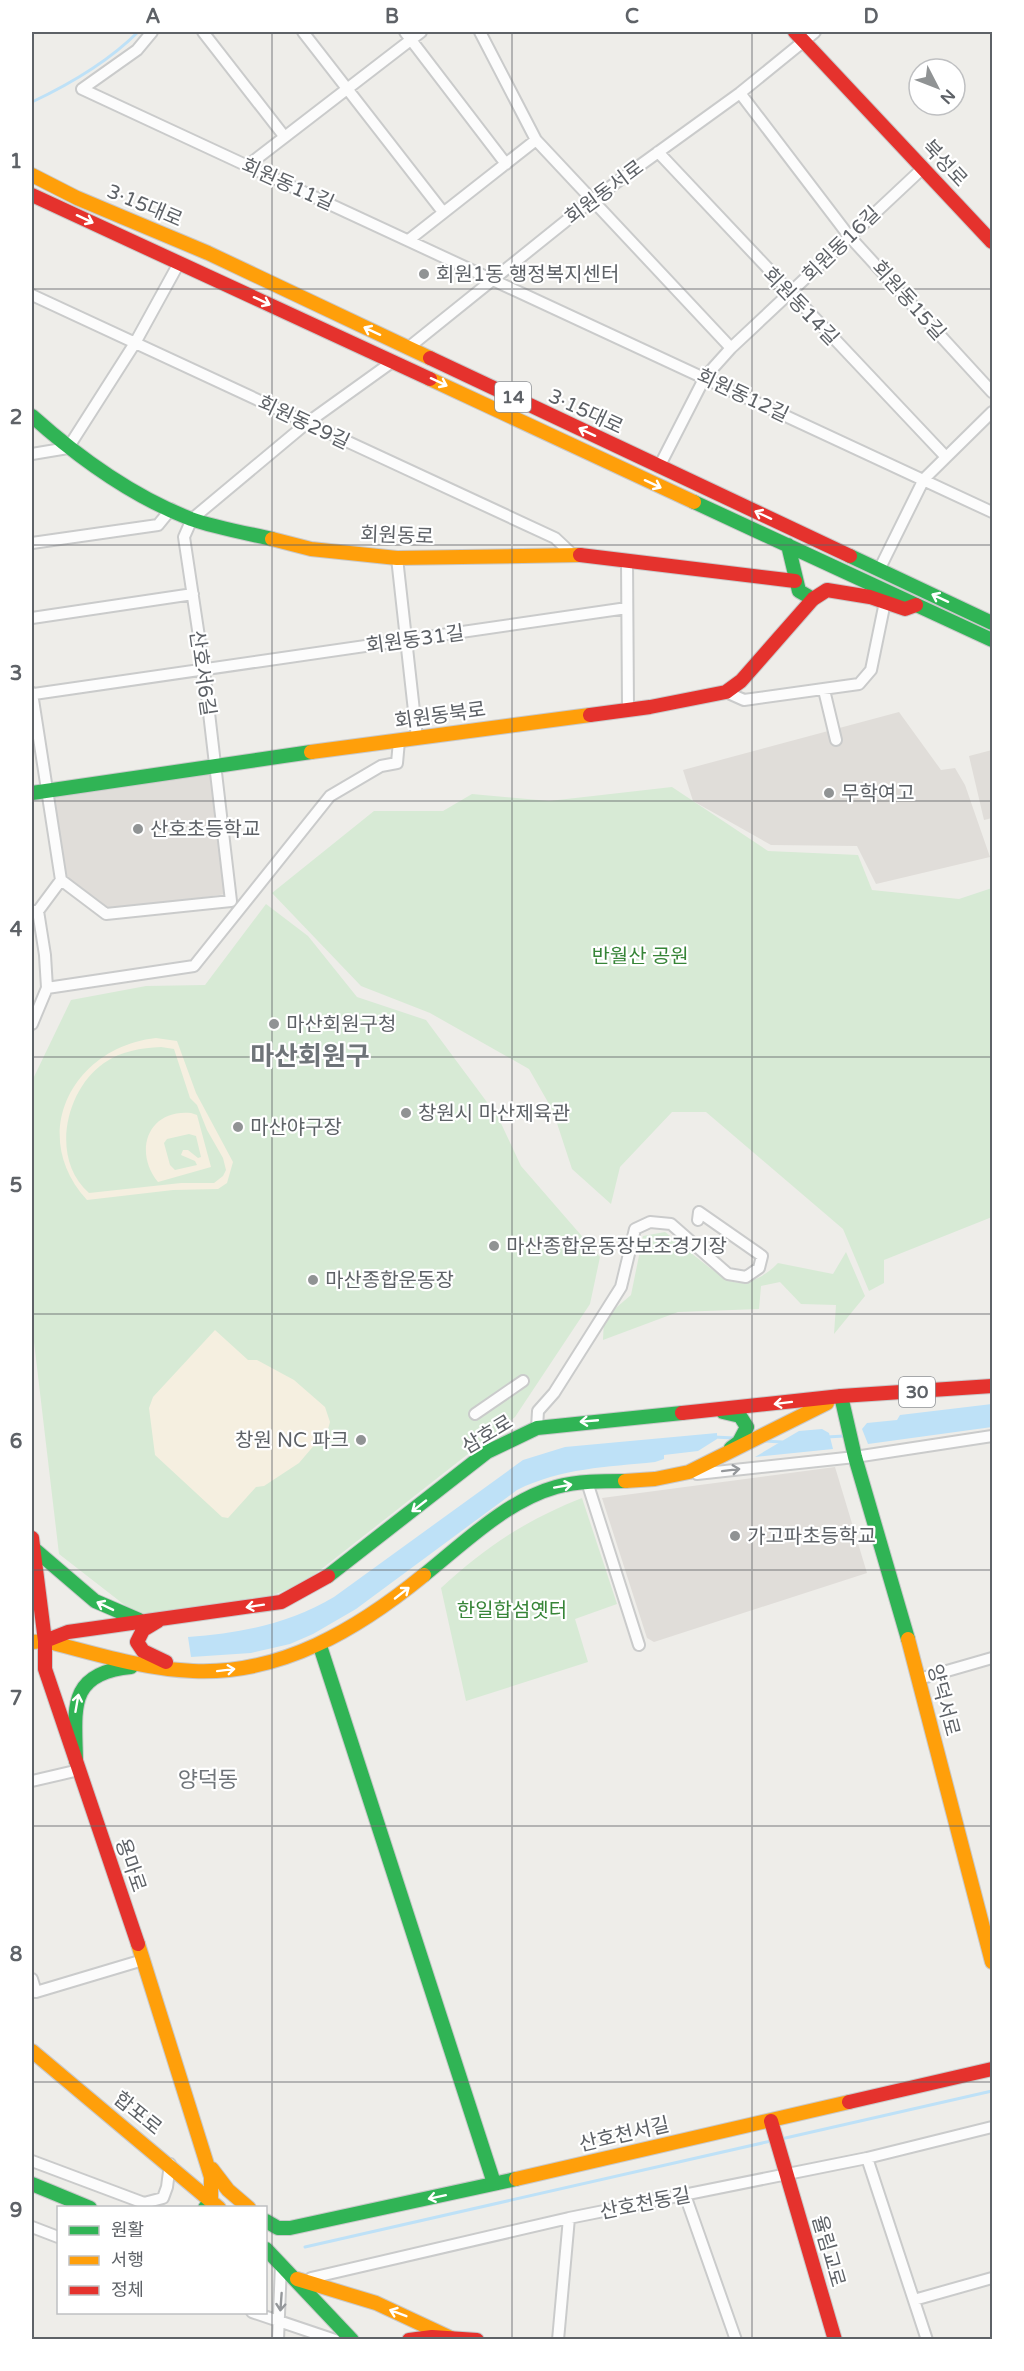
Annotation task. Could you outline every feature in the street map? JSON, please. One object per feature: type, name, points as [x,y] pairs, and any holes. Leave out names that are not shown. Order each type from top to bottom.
[{"type":"main road","name":"북성로","points":[[799,36],[993,242]]},
{"type":"main road","name":"3·15대로","points":[[32,175],[77,198],[208,253],[993,623]]},
{"type":"main road","name":"3·15대로","points":[[32,195],[993,639]]},
{"type":"main road","name":"회원동로","points":[[32,416],[68,448],[133,492],[192,519],[311,549],[396,558],[572,554],[795,581]]},
{"type":"main road","points":[[788,545],[799,591],[813,599],[827,590],[870,597],[905,609],[916,605]]},
{"type":"main road","name":"회원동북로","points":[[32,793],[215,765],[628,708],[650,708],[726,692],[741,681],[813,599]]},
{"type":"main road","name":"삼호로","points":[[38,1641],[68,1632],[281,1602],[322,1581],[487,1452],[537,1428],[716,1411],[841,1396],[993,1386]]},
{"type":"main road","points":[[38,1641],[160,1668],[184,1671],[215,1671],[262,1664],[320,1646],[398,1596],[519,1504],[555,1487],[587,1482],[672,1477],[713,1461],[841,1396]]},
{"type":"main road","name":"양덕서로","points":[[841,1396],[854,1453],[919,1679],[993,1962]]},
{"type":"main road","points":[[713,1461],[739,1442],[747,1427],[745,1421],[733,1412],[716,1411]]},
{"type":"main road","points":[[32,1543],[95,1601],[143,1622]]},
{"type":"main road","name":"용마로","points":[[32,1543],[38,1641],[45,1669],[143,1960],[212,2180],[212,2205]]},
{"type":"main road","points":[[161,1619],[142,1630],[139,1636],[139,1646],[150,1655],[184,1671]]},
{"type":"main road","points":[[320,1646],[484,2146],[494,2183]]},
{"type":"main road","points":[[78,1765],[76,1704],[84,1683],[91,1676],[111,1667],[160,1668]]},
{"type":"main road","name":"합포로","points":[[32,2051],[170,2164],[212,2205]]},
{"type":"main road","name":"산호천서길","points":[[267,2222],[278,2228],[290,2228],[993,2069]]},
{"type":"main road","name":"율림교로","points":[[771,2121],[835,2340]]},
{"type":"main road","points":[[203,2153],[224,2185],[247,2206]]},
{"type":"main road","points":[[32,2184],[85,2206]]},
{"type":"main road","points":[[272,2257],[297,2279],[352,2340]]},
{"type":"main road","points":[[297,2279],[322,2284],[423,2323],[451,2338]]},
{"type":"main road","points":[[409,2340],[451,2338],[477,2340]]},
{"type":"street","name":"회원동11길","points":[[152,32],[138,50],[82,89],[494,278]]},
{"type":"street","points":[[203,32],[284,136]]},
{"type":"street","points":[[303,32],[443,213]]},
{"type":"street","points":[[246,166],[408,35],[421,32]]},
{"type":"street","points":[[480,32],[536,140],[731,348]]},
{"type":"street","name":"회원동서로","points":[[408,348],[592,200],[740,93],[799,36],[815,32]]},
{"type":"street","points":[[408,35],[506,164]]},
{"type":"street","name":"회원동15길","points":[[740,93],[849,236],[993,392]]},
{"type":"street","points":[[410,239],[536,140]]},
{"type":"street","name":"회원동14길","points":[[658,152],[789,294],[946,457]]},
{"type":"street","name":"회원동16길","points":[[659,467],[705,376],[731,348],[923,168]]},
{"type":"street","points":[[32,454],[68,448],[135,343],[179,263]]},
{"type":"street","name":"회원동12길","points":[[494,278],[993,512]]},
{"type":"street","name":"회원동29길","points":[[32,295],[555,538],[572,554]]},
{"type":"street","points":[[192,519],[307,423],[392,362]]},
{"type":"street","points":[[879,570],[924,479],[993,412]]},
{"type":"street","points":[[32,543],[158,525],[171,509]]},
{"type":"street","name":"산호서6길","points":[[192,519],[184,537],[204,670],[231,901]]},
{"type":"street","points":[[396,558],[417,738]]},
{"type":"street","points":[[627,560],[628,708]]},
{"type":"street","points":[[32,618],[192,594]]},
{"type":"street","points":[[726,692],[744,700],[859,684],[865,680],[873,663],[885,603]]},
{"type":"street","name":"회원동31길","points":[[33,694],[627,608]]},
{"type":"street","points":[[824,690],[836,740]]},
{"type":"street","points":[[33,694],[61,880],[105,914],[231,901],[244,903]]},
{"type":"street","points":[[47,988],[194,966],[330,796],[381,766],[397,762],[399,741]]},
{"type":"street","points":[[32,1024],[47,988],[45,955],[35,911],[61,880]]},
{"type":"street","points":[[537,1428],[538,1412],[554,1393],[621,1287],[635,1229],[650,1222],[670,1224],[728,1274],[746,1277],[759,1268],[762,1256],[699,1212],[698,1220]]},
{"type":"street","points":[[475,1414],[523,1381]]},
{"type":"street","points":[[672,1477],[993,1436]]},
{"type":"street","points":[[587,1482],[639,1646]]},
{"type":"street","points":[[919,1679],[993,1658]]},
{"type":"street","points":[[32,1781],[78,1765]]},
{"type":"street","points":[[32,1979],[34,1995],[143,1960]]},
{"type":"street","name":"산호천동길","points":[[297,2279],[321,2278],[569,2218],[867,2158],[993,2127]]},
{"type":"street","points":[[867,2158],[927,2340]]},
{"type":"street","points":[[32,2162],[144,2203],[163,2198],[170,2164]]},
{"type":"street","points":[[685,2195],[736,2340]]},
{"type":"street","points":[[558,2340],[569,2218]]},
{"type":"street","points":[[32,2227],[57,2237]]},
{"type":"street","points":[[272,2257],[279,2323],[278,2340]]},
{"type":"street","points":[[914,2300],[993,2278]]},
{"type":"street","points":[[255,2314],[335,2340]]},
{"type":"shaded area","name":"무학여고","points":[[899,712],[941,770],[955,768],[965,785],[990,857],[876,884],[857,846],[771,845],[693,801],[683,770]]},
{"type":"shaded area","points":[[992,750],[992,818],[984,820],[969,756]]},
{"type":"shaded area","name":"산호초등학교","points":[[211,772],[226,894],[107,911],[65,877],[52,793]]},
{"type":"shaded area","name":"가고파초등학교","points":[[835,1467],[867,1573],[654,1642],[647,1638],[602,1498]]},
{"type":"green space","name":"반월산 공원","points":[[672,787],[768,851],[858,855],[872,890],[959,899],[992,888],[992,1217],[884,1260],[884,1283],[869,1291],[843,1229],[706,1112],[672,1112],[620,1167],[611,1204],[572,1169],[553,1111],[529,1069],[430,1013],[361,986],[272,893],[374,811],[443,811],[472,794],[549,801]]},
{"type":"green space","name":"마산종합운동장","points":[[266,904],[308,936],[357,997],[426,1020],[498,1117],[521,1166],[600,1257],[590,1304],[515,1417],[305,1582],[259,1601],[140,1617],[59,1554],[32,1325],[32,1081],[71,1000],[146,986],[205,985]]},
{"type":"green space","points":[[665,1232],[710,1268],[733,1282],[746,1282],[757,1278],[778,1263],[833,1274],[846,1252],[865,1296],[834,1334],[836,1305],[801,1304],[780,1282],[761,1286],[759,1309],[678,1312],[603,1340],[604,1318],[631,1295],[643,1236]]},
{"type":"green space","name":"한일합섬옛터","points":[[582,1498],[617,1604],[575,1619],[588,1662],[466,1701],[441,1588],[507,1536],[542,1516]]},
{"type":"sand","points":[[156,1038],[177,1041],[196,1093],[233,1162],[227,1183],[218,1189],[173,1190],[87,1200],[69,1175],[61,1149],[61,1123],[68,1098],[82,1076],[102,1058],[127,1045]],"holes":[[[146,1048],[174,1049],[190,1098],[197,1105],[207,1130],[223,1158],[226,1170],[223,1176],[214,1183],[181,1183],[89,1193],[77,1179],[69,1162],[66,1144],[67,1125],[80,1090],[104,1063],[117,1056]]]},
{"type":"sand","points":[[176,1114],[197,1115],[211,1167],[158,1182],[150,1170],[146,1145],[155,1125],[164,1118]],"holes":[[[189,1134],[196,1136],[201,1157],[198,1158],[188,1150],[183,1150],[181,1155],[195,1161],[197,1165],[175,1170],[170,1165],[164,1143],[167,1139]]]},
{"type":"sand","points":[[215,1330],[248,1360],[257,1360],[294,1380],[325,1407],[330,1422],[328,1429],[299,1463],[264,1486],[256,1487],[228,1518],[222,1517],[155,1455],[149,1408],[153,1397]]},
{"type":"water","points":[[992,1404],[992,1427],[868,1444],[862,1429],[867,1423],[897,1420],[900,1415]]},
{"type":"water","points":[[822,1429],[829,1433],[833,1449],[755,1457],[799,1431]]},
{"type":"water","points":[[717,1433],[717,1439],[698,1451],[664,1455],[664,1459],[655,1462],[567,1473],[517,1490],[356,1609],[313,1634],[290,1644],[251,1653],[191,1657],[188,1637],[264,1626],[299,1614],[334,1597],[523,1460],[565,1447]]},
{"type":"waterway","points":[[32,102],[88,71],[138,32]]},
{"type":"waterway","points":[[827,1437],[844,1436]]},
{"type":"waterway","points":[[714,1437],[734,1438]]},
{"type":"waterway","points":[[764,1441],[782,1442]]},
{"type":"waterway","points":[[781,2139],[992,2091]]},
{"type":"waterway","points":[[305,2247],[771,2141]]},
{"type":"traffic: fast","points":[[32,416],[87,461],[147,499],[191,519],[272,539]]},
{"type":"traffic: fast","points":[[694,502],[992,640]]},
{"type":"traffic: fast","points":[[788,545],[799,591],[813,599]]},
{"type":"traffic: fast","points":[[850,556],[992,623]]},
{"type":"traffic: fast","points":[[32,793],[311,752]]},
{"type":"traffic: fast","points":[[841,1396],[855,1457],[908,1639]]},
{"type":"traffic: fast","points":[[723,1412],[740,1416],[747,1427],[739,1442],[731,1448]]},
{"type":"traffic: fast","points":[[328,1576],[487,1452],[537,1428],[682,1413]]},
{"type":"traffic: fast","points":[[424,1575],[486,1525],[520,1502],[556,1487],[599,1481],[625,1481]]},
{"type":"traffic: fast","points":[[33,1548],[95,1601],[139,1620]]},
{"type":"traffic: fast","points":[[320,1646],[494,2183]]},
{"type":"traffic: fast","points":[[76,1761],[76,1710],[85,1686],[95,1677],[131,1667]]},
{"type":"traffic: fast","points":[[267,2222],[278,2228],[290,2228],[516,2179]]},
{"type":"traffic: fast","points":[[32,2184],[85,2206]]},
{"type":"traffic: fast","points":[[206,2206],[211,2200]]},
{"type":"traffic: fast","points":[[267,2250],[352,2340]]},
{"type":"traffic: slow","points":[[32,175],[77,198],[208,253],[430,358]]},
{"type":"traffic: slow","points":[[430,379],[694,502]]},
{"type":"traffic: slow","points":[[272,539],[311,549],[397,558],[580,555]]},
{"type":"traffic: slow","points":[[311,752],[590,715]]},
{"type":"traffic: slow","points":[[625,1481],[655,1479],[689,1472],[827,1403]]},
{"type":"traffic: slow","points":[[32,1642],[45,1641],[118,1660],[174,1670],[225,1670],[257,1665],[287,1657],[345,1630],[399,1595],[424,1575]]},
{"type":"traffic: slow","points":[[908,1639],[992,1962]]},
{"type":"traffic: slow","points":[[138,1944],[211,2177],[211,2200]]},
{"type":"traffic: slow","points":[[32,2051],[217,2206]]},
{"type":"traffic: slow","points":[[516,2179],[849,2102]]},
{"type":"traffic: slow","points":[[212,2169],[228,2190],[247,2206]]},
{"type":"traffic: slow","points":[[297,2279],[376,2303],[451,2338]]},
{"type":"traffic: jam","points":[[795,32],[992,242]]},
{"type":"traffic: jam","points":[[32,195],[430,379]]},
{"type":"traffic: jam","points":[[430,358],[850,556]]},
{"type":"traffic: jam","points":[[580,555],[795,581]]},
{"type":"traffic: jam","points":[[590,715],[650,707],[726,692],[741,681],[813,599],[827,590],[870,597],[905,609],[916,605]]},
{"type":"traffic: jam","points":[[682,1413],[841,1396],[992,1386]]},
{"type":"traffic: jam","points":[[32,1538],[45,1641],[45,1669],[138,1944]]},
{"type":"traffic: jam","points":[[45,1641],[68,1632],[281,1602],[328,1576]]},
{"type":"traffic: jam","points":[[158,1621],[143,1630],[137,1642],[143,1651],[166,1662]]},
{"type":"traffic: jam","points":[[849,2102],[992,2069]]},
{"type":"traffic: jam","points":[[771,2121],[835,2340]]},
{"type":"traffic: jam","points":[[409,2340],[432,2337],[477,2340]]},
{"type":"place","name":"회원1동 행정복지센터","points":[[424,274]]},
{"type":"place","name":"무학여고","points":[[829,793]]},
{"type":"place","name":"산호초등학교","points":[[138,829]]},
{"type":"place","name":"마산회원구청","points":[[274,1024]]},
{"type":"place","name":"창원시 마산제육관","points":[[406,1113]]},
{"type":"place","name":"마산야구장","points":[[238,1127]]},
{"type":"place","name":"마산종합운동장보조경기장","points":[[494,1246]]},
{"type":"place","name":"마산종합운동장","points":[[313,1280]]},
{"type":"place","name":"창원 NC 파크","points":[[361,1440]]},
{"type":"place","name":"가고파초등학교","points":[[735,1536]]},
{"type":"district","name":"마산회원구","points":[[310,1056]]},
{"type":"district","name":"양덕동","points":[[208,1779]]}]
